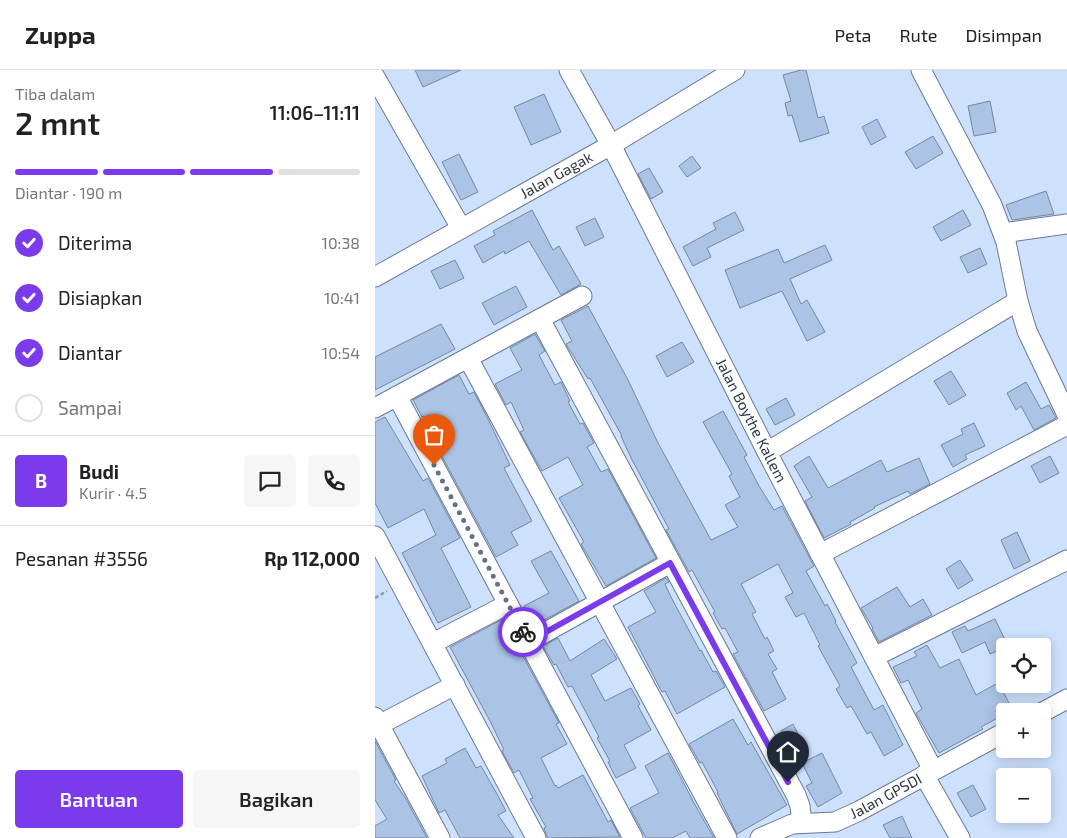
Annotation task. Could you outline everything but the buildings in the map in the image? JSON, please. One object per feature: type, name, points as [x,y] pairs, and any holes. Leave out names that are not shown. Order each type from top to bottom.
[{"type":"street","name":"Jalan Boythe Kallem","points":[[569,70],[611,145],[767,452],[874,657],[960,838]]},
{"type":"street","name":"Jalan Gagak","points":[[375,277],[611,145],[735,70]]},
{"type":"street","points":[[921,70],[985,190],[1003,233],[1018,301],[1027,331],[1067,415]]},
{"type":"street","points":[[375,77],[461,228]]},
{"type":"street","points":[[1003,233],[1067,224]]},
{"type":"street","points":[[375,408],[582,296]]},
{"type":"street","points":[[767,452],[1018,301]]},
{"type":"street","points":[[539,319],[796,795],[800,806],[802,823]]},
{"type":"street","points":[[468,358],[727,838]]},
{"type":"street","points":[[397,396],[633,838]]},
{"type":"street","points":[[820,554],[1067,425]]},
{"type":"street","points":[[375,536],[536,838]]},
{"type":"street","points":[[874,657],[1067,560]]},
{"type":"street","points":[[528,642],[670,563]]},
{"type":"street","points":[[433,643],[508,604]]},
{"type":"street","points":[[440,838],[376,723],[455,685]]},
{"type":"street","points":[[1051,708],[1067,699]]},
{"type":"street","name":"Jalan GPSDI","points":[[760,838],[792,824],[835,822],[996,737]]},
{"type":"way so far","points":[[434,465],[523,632]]},
{"type":"route","points":[[523,632],[528,642],[670,563],[788,782]]}]
